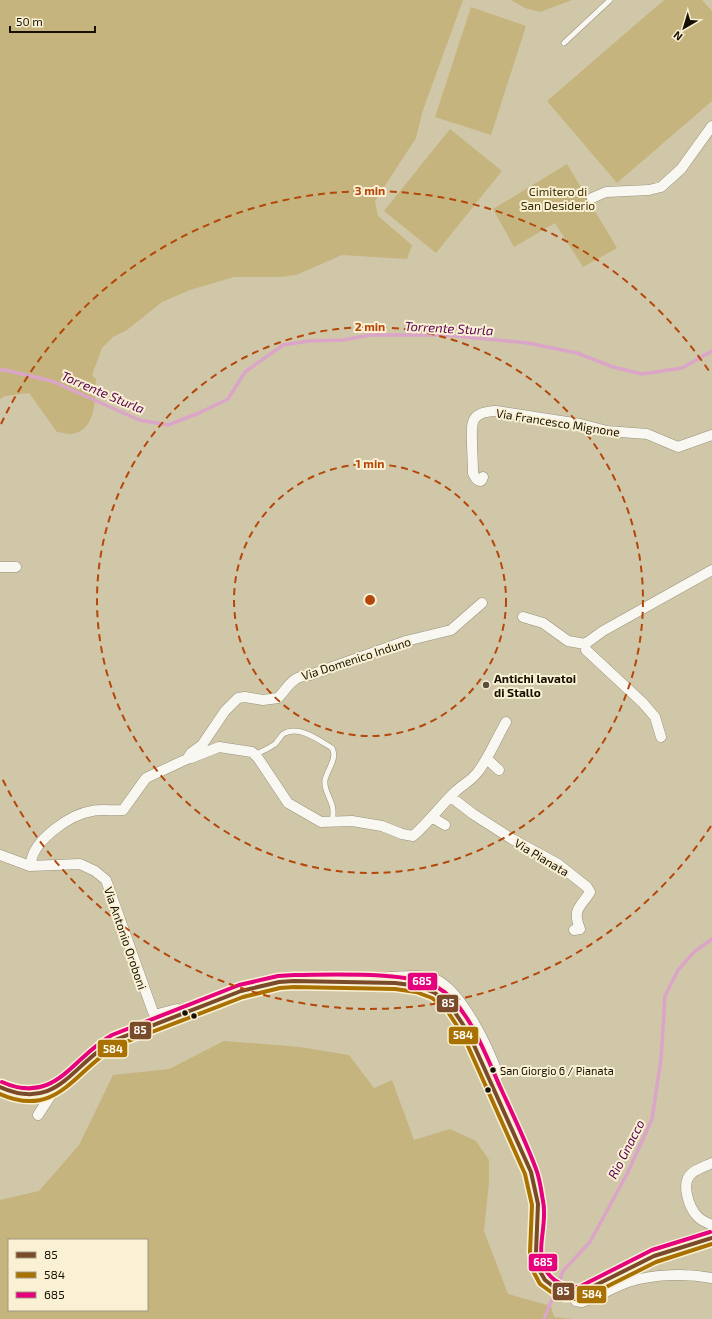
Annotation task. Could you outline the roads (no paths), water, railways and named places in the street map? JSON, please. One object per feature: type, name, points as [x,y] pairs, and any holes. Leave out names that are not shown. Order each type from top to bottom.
[{"type":"street","points":[[592,198],[606,192],[649,190],[661,187],[681,169],[712,126]]},
{"type":"street","name":"Via Francesco Mignone","points":[[483,477],[481,481],[478,481],[473,473],[471,425],[478,415],[488,411],[580,424],[607,431],[647,434],[678,447],[712,435]]},
{"type":"street","points":[[0,567],[16,567]]},
{"type":"street","points":[[523,617],[543,623],[568,641],[585,644],[603,631],[712,570]]},
{"type":"street","name":"Via Domenico Induno","points":[[34,866],[31,863],[35,850],[49,834],[62,824],[85,812],[94,810],[123,810],[146,778],[187,759],[191,753],[202,745],[225,711],[238,698],[245,697],[263,700],[278,698],[293,680],[299,676],[316,673],[406,642],[453,628],[482,603]]},
{"type":"street","points":[[585,644],[586,650],[643,703],[655,717],[661,737]]},
{"type":"street","points":[[187,759],[219,747],[252,752],[255,754],[288,803],[321,822],[332,823],[352,821],[382,826],[402,834],[413,836],[431,819],[457,790],[466,786],[487,759],[506,722]]},
{"type":"street","points":[[487,759],[499,770]]},
{"type":"street","name":"Via Pianata","points":[[451,797],[473,814],[512,839],[558,864],[587,887],[590,892],[576,912],[576,920],[580,929],[574,930]]},
{"type":"street","points":[[431,819],[435,819],[445,825]]},
{"type":"street","points":[[0,855],[25,865],[34,866]]},
{"type":"street","name":"Via Antonio Oroboni","points":[[34,866],[80,864],[95,870],[106,880],[153,1012],[158,1014],[177,1009],[184,1014]]},
{"type":"street","points":[[349,982],[349,978],[403,976],[434,978],[453,993],[481,1034],[498,1076],[490,1079]]},
{"type":"street","points":[[38,1115],[55,1089],[104,1046],[115,1040],[241,991],[294,981],[409,985],[425,989],[440,996],[450,1005],[461,1021],[490,1079],[531,1172],[538,1204],[536,1260],[541,1275],[576,1301],[582,1302],[629,1282],[663,1276],[712,1278]]},
{"type":"street","points":[[0,1087],[28,1096],[55,1089]]},
{"type":"street","points":[[712,1163],[692,1173],[688,1182],[687,1192],[691,1205],[698,1217],[712,1225]]},
{"type":"street","points":[[561,1289],[588,1291],[654,1256],[712,1238]]},
{"type":"lane","points":[[564,43],[610,0]]},
{"type":"lane","points":[[255,754],[275,743],[284,734],[293,731],[318,739],[332,748],[334,757],[325,780],[325,786],[334,805],[332,823]]},
{"type":"waterway","name":"Torrente Sturla","points":[[0,370],[52,381],[139,420],[168,425],[199,413],[228,399],[245,372],[283,345],[308,341],[343,340],[370,335],[446,335],[528,343],[577,353],[613,367],[642,374],[682,368],[712,351]]},
{"type":"waterway","name":"Rio Gnacco","points":[[558,1285],[563,1271],[590,1242],[627,1174],[652,1119],[661,1059],[665,996],[678,970],[694,952],[712,939]]},
{"type":"waterway","name":"Rio Gnacco","points":[[544,1319],[555,1292]]},
{"type":"place","name":"Antichi lavatoi di Stallo","points":[[486,685]]},
{"type":"place","name":"San Giorgio 6 / Pianata","points":[[493,1070]]},
{"type":"park label","name":"Cimitero di San Desiderio","points":[[558,198]]}]
